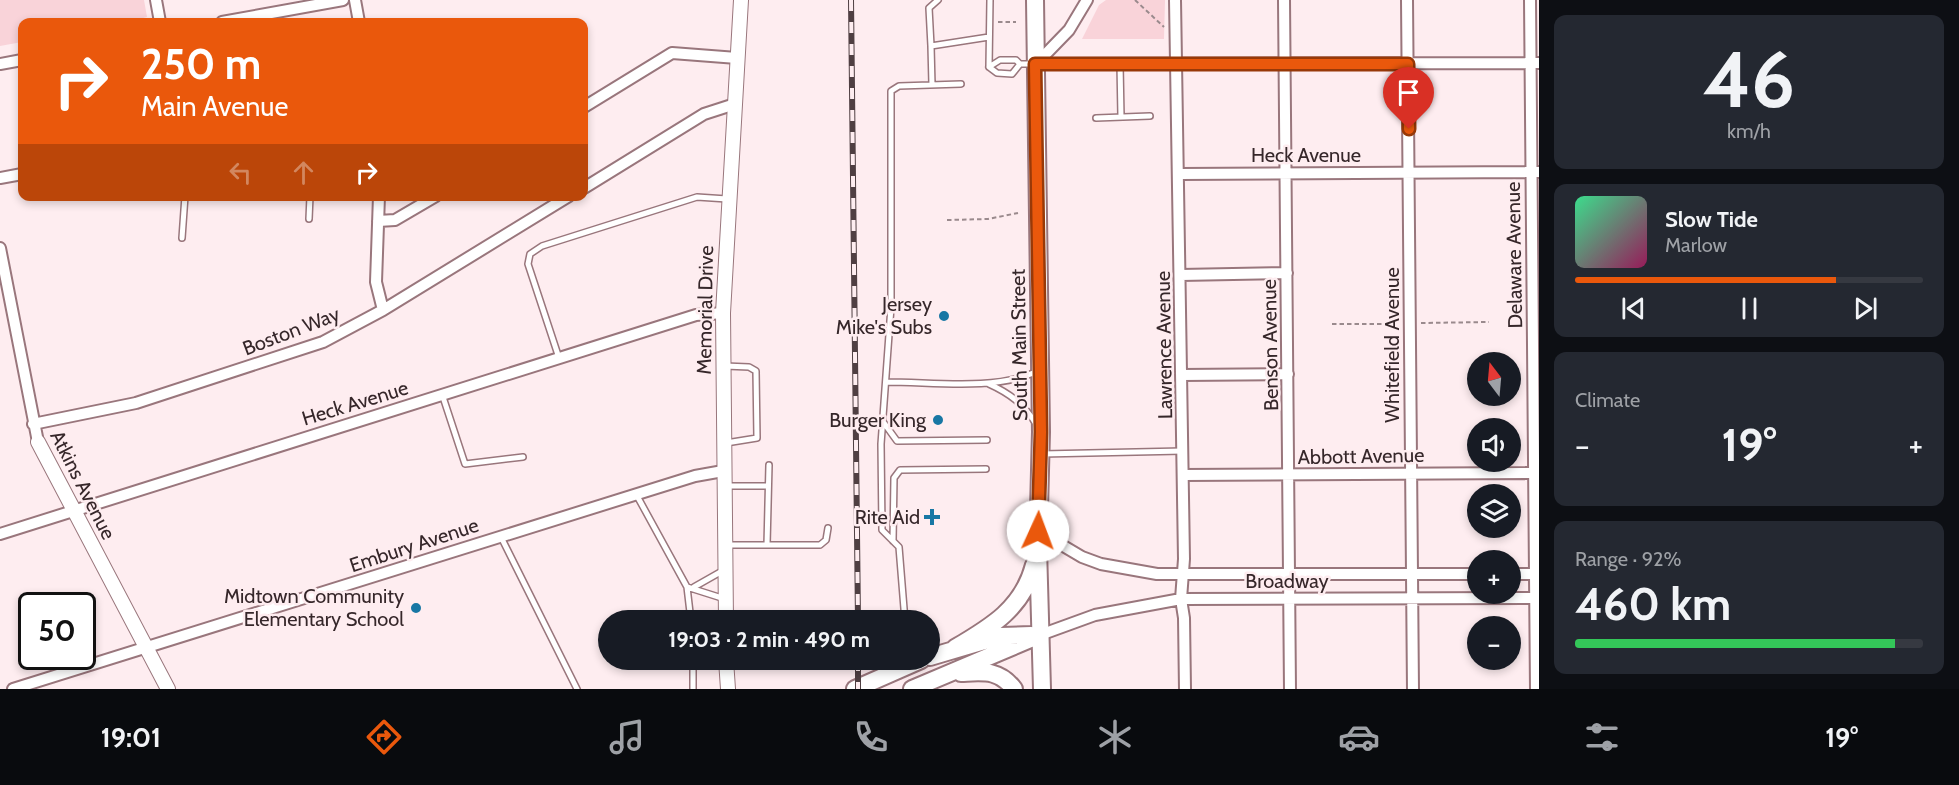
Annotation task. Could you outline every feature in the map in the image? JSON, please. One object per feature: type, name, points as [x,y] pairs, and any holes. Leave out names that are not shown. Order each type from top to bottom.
[{"type":"main road","name":"South Main Street","points":[[1035,0],[1024,63],[1040,370],[1041,454],[1038,539],[1042,689]]},
{"type":"main road","points":[[955,648],[1005,616],[1017,604],[1034,568],[1038,539]]},
{"type":"main road","points":[[940,653],[1001,636],[1040,635]]},
{"type":"main road","points":[[912,689],[942,674],[1040,635]]},
{"type":"main road","points":[[855,689],[897,670]]},
{"type":"main road","points":[[942,674],[993,671],[1008,681],[1014,689]]},
{"type":"street","points":[[156,0],[159,18]]},
{"type":"street","points":[[244,18],[343,0]]},
{"type":"street","points":[[355,0],[358,18]]},
{"type":"street","name":"Memorial Drive","points":[[726,610],[723,313],[741,0]]},
{"type":"street","points":[[1024,63],[1075,22],[1087,0]]},
{"type":"street","name":"Lawrence Avenue","points":[[1175,0],[1180,174],[1183,451],[1184,576],[1181,599],[1184,618],[1185,689]]},
{"type":"street","name":"Benson Avenue","points":[[1284,0],[1290,689]]},
{"type":"street","name":"Whitefield Avenue","points":[[1407,0],[1413,689]]},
{"type":"street","name":"Delaware Avenue","points":[[1530,0],[1535,63],[1536,689]]},
{"type":"street","points":[[588,105],[672,53],[737,58]]},
{"type":"street","points":[[0,64],[18,61]]},
{"type":"street","points":[[1024,63],[1535,63]]},
{"type":"street","points":[[588,186],[704,114],[735,104]]},
{"type":"street","name":"Heck Avenue","points":[[1180,174],[1535,172]]},
{"type":"street","points":[[0,178],[18,175]]},
{"type":"street","points":[[380,201],[376,282],[383,310]]},
{"type":"street","points":[[378,221],[395,220],[427,201]]},
{"type":"street","name":"Boston Way","points":[[33,424],[125,406],[289,355],[323,342],[383,310],[561,201]]},
{"type":"street","name":"Atkins Avenue","points":[[0,248],[38,442],[168,689]]},
{"type":"street","points":[[1181,275],[1287,273]]},
{"type":"street","name":"Heck Avenue","points":[[0,534],[696,315],[723,313]]},
{"type":"street","points":[[1182,375],[1288,374]]},
{"type":"street","name":"Abbott Avenue","points":[[1183,475],[1537,473]]},
{"type":"street","name":"Embury Avenue","points":[[13,689],[695,476],[724,478]]},
{"type":"street","name":"Broadway","points":[[1038,539],[1101,564],[1156,574],[1184,576],[1467,574]]},
{"type":"street","points":[[1521,574],[1537,574]]},
{"type":"street","name":"Broadway","points":[[1040,635],[1095,615],[1181,599],[1537,598]]},
{"type":"street","points":[[727,670],[728,689]]},
{"type":"lane","points":[[932,85],[929,8],[938,0]]},
{"type":"lane","points":[[989,67],[990,0]]},
{"type":"lane","points":[[931,46],[989,37]]},
{"type":"lane","points":[[989,67],[1000,60],[1024,63]]},
{"type":"lane","points":[[989,67],[997,73],[1012,74],[1024,63]]},
{"type":"lane","points":[[1120,64],[1120,117]]},
{"type":"lane","points":[[904,610],[899,547],[882,530],[880,444],[884,423],[891,307],[891,91],[899,86],[961,84]]},
{"type":"lane","points":[[1096,118],[1150,116]]},
{"type":"lane","points":[[559,358],[528,264],[530,254],[542,246],[698,197],[728,199]]},
{"type":"lane","points":[[182,238],[184,201]]},
{"type":"lane","points":[[309,219],[310,201]]},
{"type":"lane","points":[[723,366],[749,367],[756,371],[757,398],[757,438],[723,443]]},
{"type":"lane","points":[[886,382],[1015,381],[1040,370]]},
{"type":"lane","points":[[988,383],[1008,393],[1028,411],[1041,432]]},
{"type":"lane","points":[[442,394],[465,464],[523,457]]},
{"type":"lane","points":[[884,423],[897,441],[987,440]]},
{"type":"lane","points":[[1041,454],[1183,451]]},
{"type":"lane","points":[[767,545],[769,465]]},
{"type":"lane","points":[[893,541],[894,478],[900,470],[986,469]]},
{"type":"lane","points":[[724,478],[767,486]]},
{"type":"lane","points":[[636,494],[691,587],[692,610]]},
{"type":"lane","points":[[724,545],[820,545],[826,540],[828,528]]},
{"type":"lane","points":[[501,537],[577,689]]},
{"type":"lane","points":[[691,587],[725,569]]},
{"type":"lane","points":[[691,587],[726,599]]},
{"type":"lane","points":[[693,670],[693,689]]},
{"type":"path","points":[[1136,0],[1167,30]]},
{"type":"path","points":[[947,220],[988,219],[1018,213]]},
{"type":"shaded area","points":[[0,0],[144,0],[147,17],[143,18],[18,18],[18,43],[0,46]]},
{"type":"shaded area","points":[[1106,0],[1165,0],[1164,39],[1082,39],[1099,5]]},
{"type":"railway","points":[[851,0],[858,610]]},
{"type":"railway","points":[[858,670],[858,689]]},
{"type":"place","name":"Jersey Mike's Subs","points":[[944,316]]},
{"type":"place","name":"Burger King","points":[[938,420]]},
{"type":"place","name":"Rite Aid","points":[[932,517]]},
{"type":"place","name":"Midtown Community Elementary School","points":[[416,608]]},
{"type":"route","points":[[1038,531],[1041,432],[1035,64],[1408,64],[1409,129]]}]
